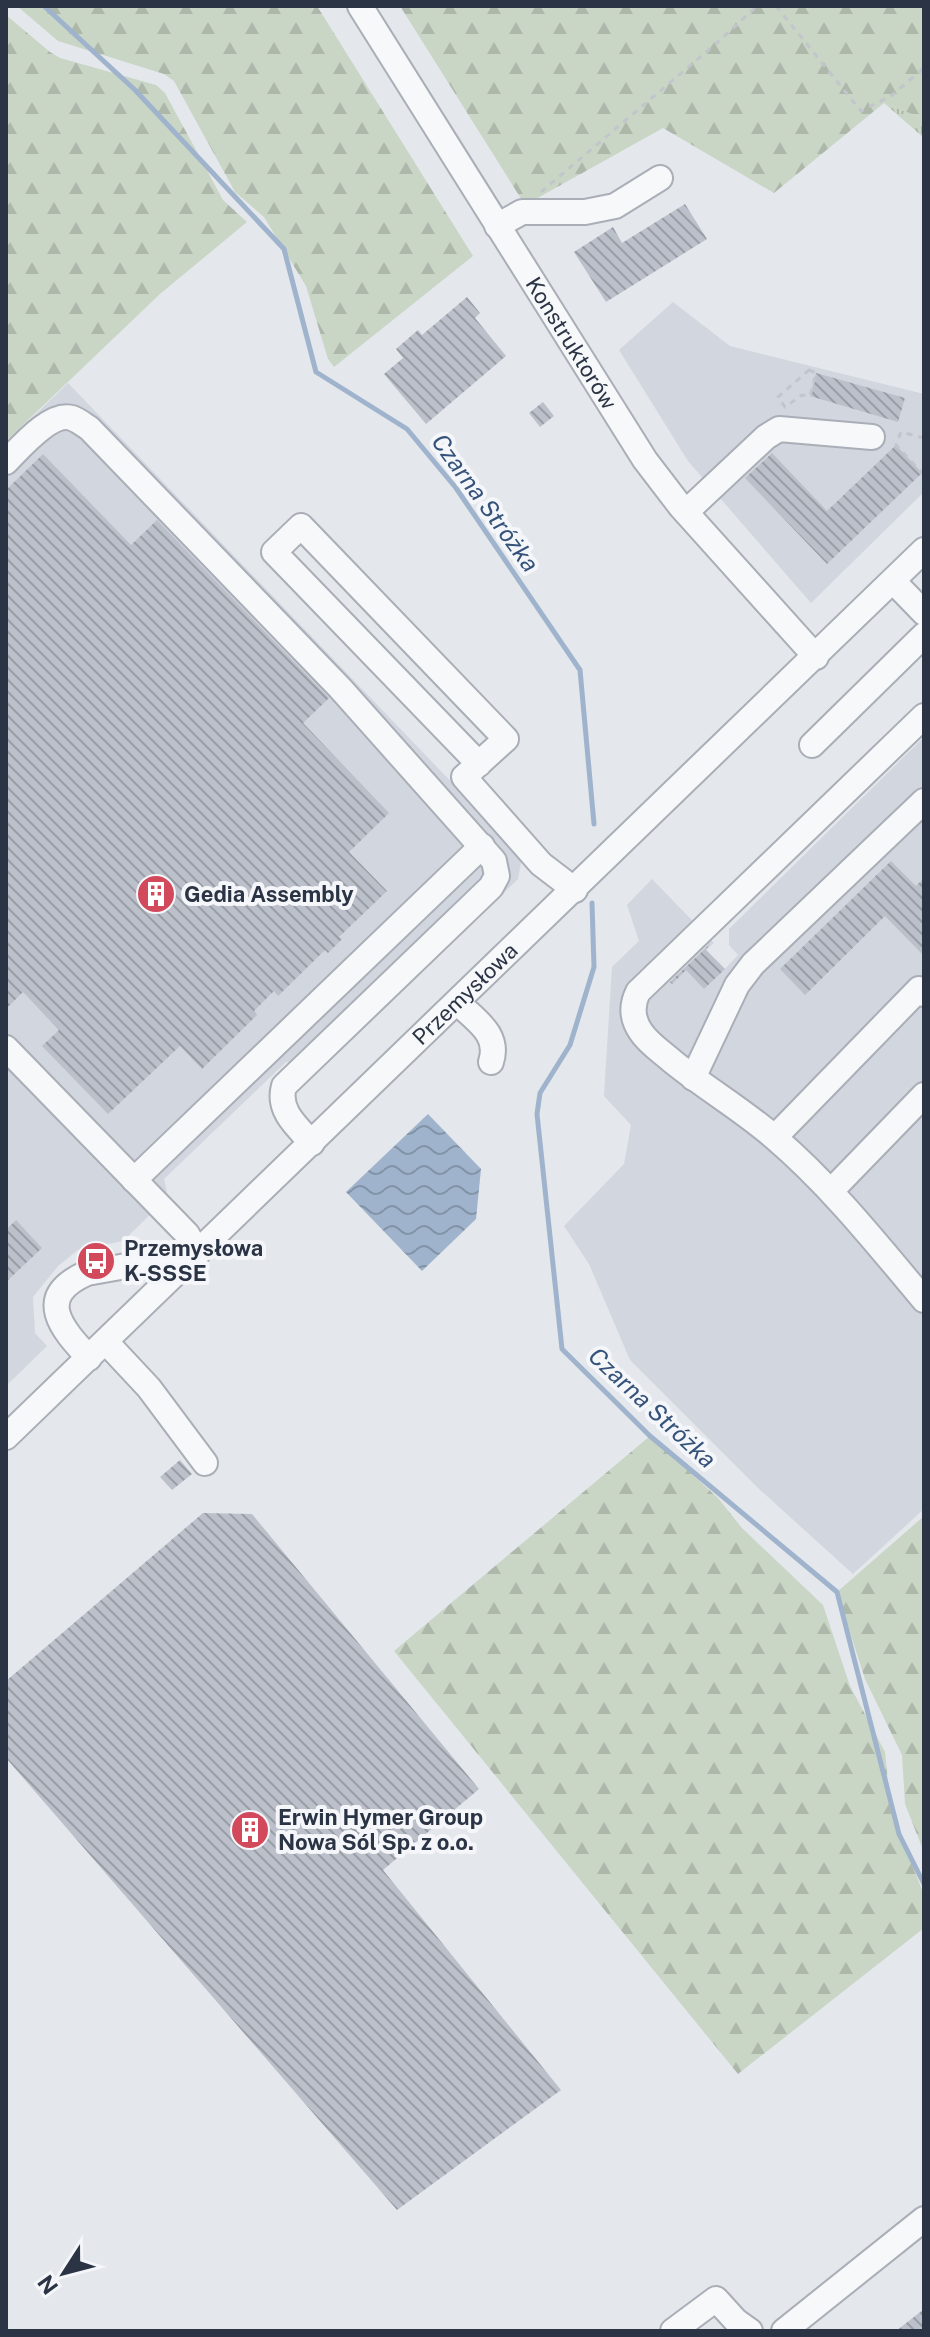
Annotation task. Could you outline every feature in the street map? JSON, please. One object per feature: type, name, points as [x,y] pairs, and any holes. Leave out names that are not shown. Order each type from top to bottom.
[{"type":"street","name":"Konstruktorów","points":[[360,6],[645,460],[686,512],[816,657]]},
{"type":"street","points":[[497,226],[522,212],[585,212],[615,206],[660,178]]},
{"type":"street","points":[[6,462],[58,417],[71,417],[89,428],[340,688],[494,861],[497,876],[491,887],[284,1086],[281,1098],[285,1110],[312,1143]]},
{"type":"street","points":[[686,512],[766,437],[779,429],[872,437]]},
{"type":"street","points":[[479,764],[274,552],[301,526],[506,739],[479,764],[464,777],[541,864],[575,890]]},
{"type":"street","name":"Przemysłowa","points":[[10,1426],[98,1350],[924,550]]},
{"type":"street","points":[[893,581],[924,613]]},
{"type":"street","points":[[812,745],[924,635]]},
{"type":"street","points":[[924,716],[638,992],[633,1001],[634,1015],[649,1042],[775,1137],[831,1191],[924,1300]]},
{"type":"street","points":[[693,1078],[737,985],[753,964],[924,801]]},
{"type":"street","points":[[134,1180],[482,846]]},
{"type":"street","points":[[775,1137],[919,989],[924,994]]},
{"type":"street","points":[[458,1003],[492,1039],[495,1049],[491,1062]]},
{"type":"street","points":[[6,1048],[187,1234],[198,1253],[87,1273],[76,1278],[59,1297],[56,1309],[66,1333],[98,1350],[149,1388],[205,1463]]},
{"type":"street","points":[[831,1191],[924,1095]]},
{"type":"street","points":[[784,2331],[924,2219]]},
{"type":"street","points":[[673,2331],[716,2299],[750,2331]]},
{"type":"path","points":[[522,212],[544,188],[757,6]]},
{"type":"path","points":[[776,6],[861,111],[891,96],[924,68]]},
{"type":"path","points":[[809,370],[816,373],[810,396],[802,395],[785,407],[778,397],[809,370]]},
{"type":"path","points":[[924,438],[901,432],[896,445],[922,473],[924,470]]},
{"type":"shaded area","points":[[673,302],[730,346],[924,394],[924,492],[811,603],[688,461],[619,350]]},
{"type":"shaded area","points":[[68,383],[485,817],[515,850],[521,862],[518,879],[488,908],[470,890],[290,1062],[286,1062],[164,1179],[168,1197],[123,1241],[78,1250],[58,1266],[33,1297],[35,1333],[47,1346],[6,1386],[6,443]]},
{"type":"shaded area","points":[[924,737],[924,1509],[853,1574],[758,1488],[630,1360],[589,1264],[564,1226],[624,1164],[631,1125],[604,1096],[612,967],[639,941],[627,905],[652,879],[714,943],[706,950],[725,969],[738,955],[729,945],[729,929]]},
{"type":"green space","points":[[17,6],[317,6],[473,256],[334,367],[328,359],[306,286],[264,217],[235,192],[174,81],[164,74],[58,41]]},
{"type":"green space","points":[[400,6],[924,6],[924,119],[884,103],[774,193],[663,128],[525,205]]},
{"type":"green space","points":[[6,15],[60,58],[156,85],[165,93],[223,200],[247,222],[160,294],[6,441]]},
{"type":"green space","points":[[884,103],[924,119],[924,138]]},
{"type":"green space","points":[[650,1436],[718,1498],[742,1528],[823,1605],[850,1686],[885,1752],[891,1812],[924,1895],[924,1928],[738,2074],[394,1651]]},
{"type":"green space","points":[[924,1516],[924,1852],[905,1804],[902,1755],[865,1679],[837,1592]]},
{"type":"water","points":[[428,1114],[481,1169],[476,1219],[422,1271],[346,1192]]},
{"type":"building","points":[[685,204],[707,239],[606,302],[574,252],[613,227],[622,243]]},
{"type":"building","points":[[467,297],[480,313],[475,318],[506,356],[426,424],[384,374],[403,358],[396,349],[418,330],[422,335]]},
{"type":"building","points":[[816,373],[905,398],[898,422],[810,396]]},
{"type":"building","points":[[543,402],[554,416],[540,427],[529,413]]},
{"type":"building","points":[[896,445],[922,473],[827,564],[745,478],[772,453],[827,511]]},
{"type":"building","name":"Gedia Assembly","points":[[43,454],[131,545],[157,520],[329,698],[303,723],[389,813],[349,852],[387,891],[339,937],[342,939],[328,953],[325,950],[278,996],[274,991],[254,1011],[257,1015],[202,1069],[180,1046],[108,1114],[42,1046],[59,1030],[23,992],[6,1009],[6,490]]},
{"type":"building","points":[[891,861],[916,886],[924,878],[924,956],[885,916],[805,995],[780,969]]},
{"type":"building","points":[[710,944],[706,950],[725,969],[704,989],[686,970],[672,984],[670,982]]},
{"type":"building","points":[[16,1220],[42,1248],[6,1282],[6,1230]]},
{"type":"building","points":[[180,1460],[192,1474],[172,1490],[160,1477]]},
{"type":"building","name":"Erwin Hymer Group Nowa Sól Sp. z o.o.","points":[[203,1513],[252,1514],[479,1789],[383,1870],[561,2090],[397,2210],[6,1758],[6,1681]]},
{"type":"building","points":[[924,2309],[924,2331],[896,2331]]},
{"type":"waterway","name":"Czarna Stróżka","points":[[44,6],[135,90],[284,249],[316,372],[407,429],[456,488],[580,670],[594,824]]},
{"type":"waterway","name":"Czarna Stróżka","points":[[592,903],[594,967],[570,1045],[540,1093],[537,1114],[562,1349],[650,1436],[837,1592],[899,1834],[924,1884]]},
{"type":"place","name":"Gedia Assembly","points":[[156,894]]},
{"type":"place","name":"Przemysłowa K-SSSE","points":[[96,1261]]},
{"type":"place","name":"Erwin Hymer Group Nowa Sól Sp. z o.o.","points":[[250,1830]]}]
